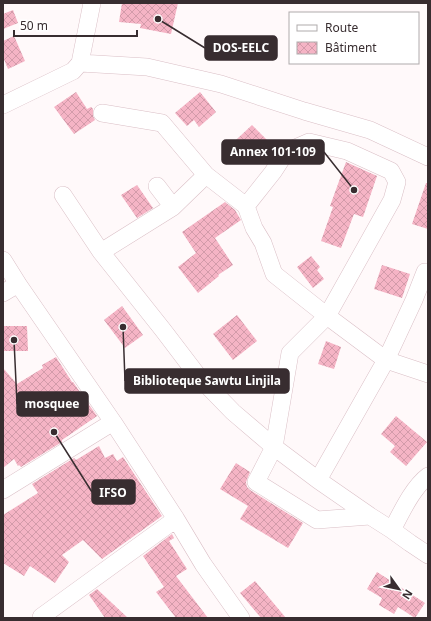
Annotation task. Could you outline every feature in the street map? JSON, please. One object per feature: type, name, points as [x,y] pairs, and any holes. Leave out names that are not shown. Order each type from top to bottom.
[{"type":"street","points":[[3,105],[73,71],[80,63],[92,3]]},
{"type":"street","points":[[80,63],[147,67],[221,84],[304,111],[370,130],[428,157]]},
{"type":"street","points":[[102,114],[162,123],[206,175],[246,206],[254,228],[263,244],[274,274],[386,360],[428,374]]},
{"type":"street","points":[[246,206],[273,172],[286,152],[309,142],[348,151],[391,171],[397,182],[392,200],[327,316],[290,353],[274,447],[256,482],[317,520],[370,516]]},
{"type":"street","points":[[101,252],[173,207],[206,175]]},
{"type":"street","points":[[157,186],[173,207]]},
{"type":"street","points":[[63,195],[101,252],[198,376],[233,412],[274,447],[318,480],[428,555]]},
{"type":"street","points":[[3,260],[113,422],[176,519],[203,564],[241,618]]},
{"type":"street","points":[[318,480],[386,360],[414,300],[425,272],[428,272]]},
{"type":"street","points":[[3,293],[18,284]]},
{"type":"street","points":[[3,490],[113,422]]},
{"type":"street","points":[[392,530],[408,502],[422,481],[428,476]]},
{"type":"street","points":[[41,617],[176,519]]},
{"type":"building","points":[[122,3],[178,3],[171,34],[140,28],[141,24],[119,22]]},
{"type":"building","points":[[13,10],[18,23],[3,29],[3,14]]},
{"type":"building","points":[[14,36],[25,61],[8,69],[3,57],[3,41]]},
{"type":"building","points":[[76,92],[87,109],[91,107],[93,109],[93,116],[95,120],[74,134],[54,107]]},
{"type":"building","points":[[200,92],[216,112],[199,127],[194,120],[187,126],[175,113]]},
{"type":"building","points":[[252,125],[274,147],[257,163],[235,141]]},
{"type":"building","points":[[346,162],[377,176],[363,217],[354,214],[341,248],[321,241],[333,207],[330,206]]},
{"type":"building","points":[[426,183],[428,183],[428,229],[412,224]]},
{"type":"building","points":[[137,185],[153,208],[137,218],[121,195]]},
{"type":"building","points":[[225,202],[235,210],[241,220],[215,238],[233,265],[218,275],[219,276],[198,293],[178,267],[196,253],[182,232]]},
{"type":"building","points":[[311,256],[320,267],[317,270],[324,279],[313,288],[297,267]]},
{"type":"building","points":[[382,265],[410,274],[402,298],[374,289]]},
{"type":"building","points":[[122,306],[143,335],[125,348],[104,320]]},
{"type":"building","points":[[237,315],[257,341],[233,360],[213,334]]},
{"type":"building","points":[[3,326],[27,326],[28,351],[3,351]]},
{"type":"building","points":[[326,341],[341,347],[334,369],[318,364]]},
{"type":"building","points":[[56,357],[97,416],[62,440],[62,442],[21,467],[19,465],[18,466],[14,459],[3,468],[3,368],[17,384],[43,368],[42,365]]},
{"type":"building","points":[[396,416],[427,442],[406,466],[390,452],[395,446],[381,434]]},
{"type":"building","points":[[99,446],[105,458],[113,454],[117,461],[123,457],[162,516],[102,559],[83,540],[62,555],[69,562],[55,583],[30,566],[24,576],[3,563],[3,515],[38,493],[32,484],[74,458],[76,460]]},
{"type":"building","points":[[236,463],[250,472],[246,482],[247,487],[250,490],[303,523],[288,548],[240,519],[248,506],[220,489]]},
{"type":"building","points":[[172,534],[174,538],[169,541],[187,569],[176,576],[208,618],[176,618],[156,592],[164,587],[143,556]]},
{"type":"building","points":[[377,572],[425,603],[415,618],[398,607],[394,614],[379,605],[382,598],[367,589]]},
{"type":"building","points":[[255,581],[286,618],[261,618],[240,593]]},
{"type":"building","points":[[97,589],[128,618],[105,618],[89,595]]},
{"type":"place","name":"DOS-EELC","points":[[158,19]]},
{"type":"place","name":"Annex 101-109","points":[[354,190]]},
{"type":"place","name":"Biblioteque Sawtu Linjila","points":[[123,327]]},
{"type":"place","name":"mosquee","points":[[14,340]]},
{"type":"place","name":"IFSO","points":[[54,432]]}]
